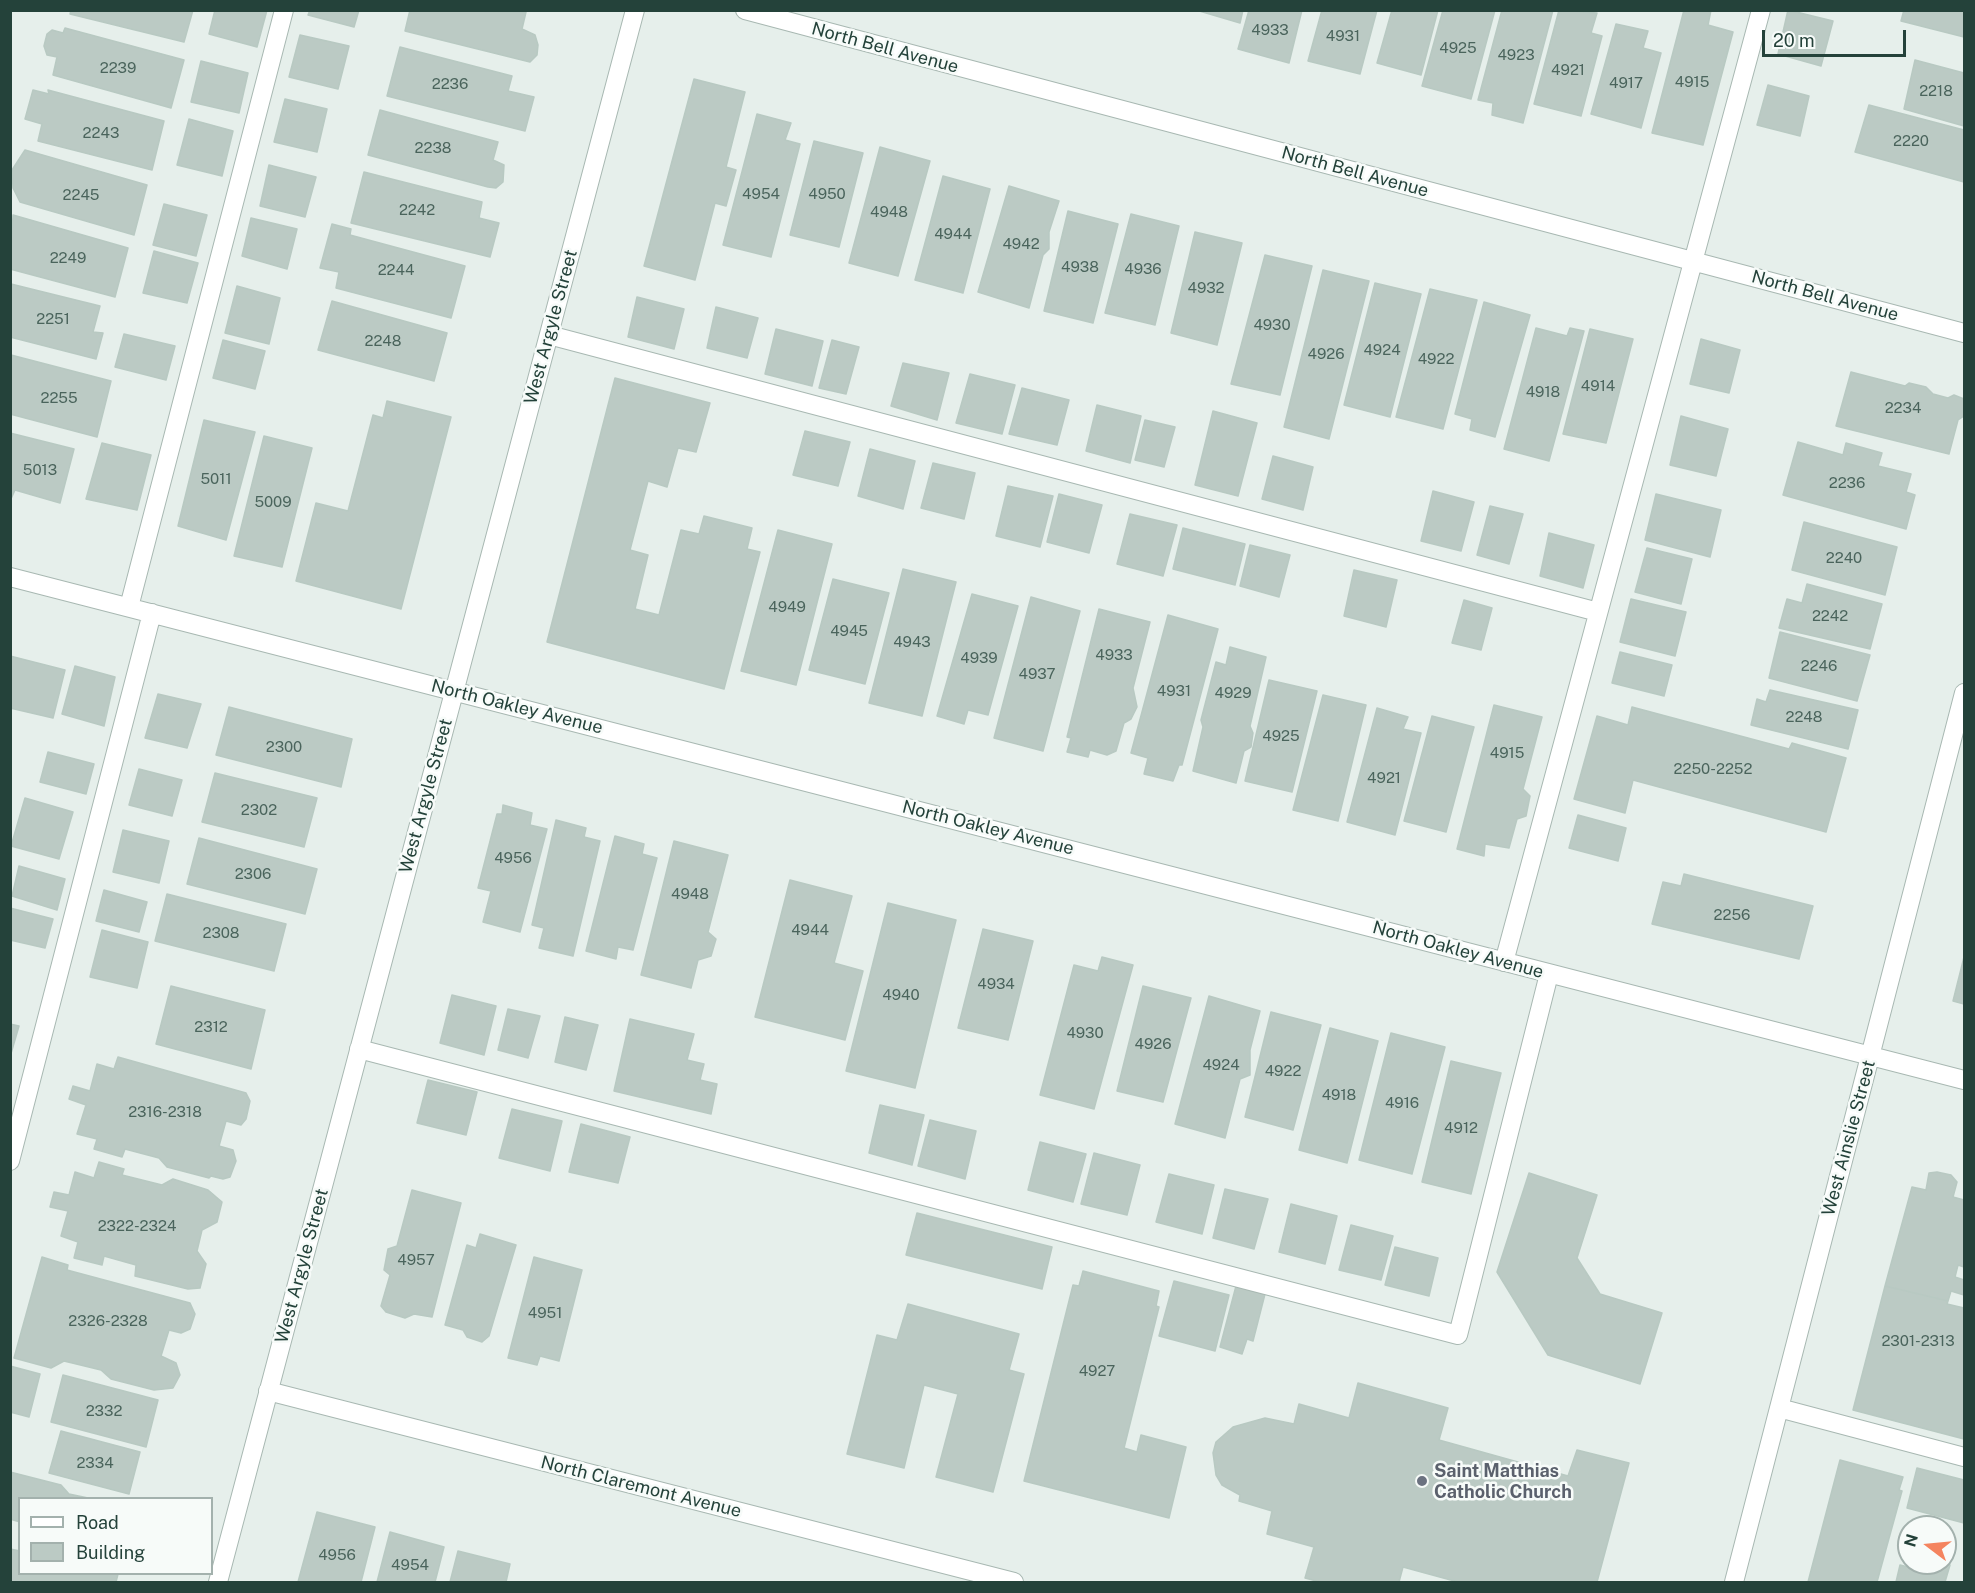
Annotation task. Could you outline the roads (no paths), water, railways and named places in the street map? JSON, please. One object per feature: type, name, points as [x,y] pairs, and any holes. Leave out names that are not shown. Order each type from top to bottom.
[{"type":"street","points":[[129,607],[284,10]]},
{"type":"street","name":"West Argyle Street","points":[[218,1582],[635,10]]},
{"type":"street","name":"North Bell Avenue","points":[[745,10],[1965,333]]},
{"type":"street","points":[[1504,962],[1761,10]]},
{"type":"street","points":[[549,335],[1598,612]]},
{"type":"street","name":"North Oakley Avenue","points":[[10,577],[1965,1080]]},
{"type":"street","points":[[10,1161],[152,613]]},
{"type":"street","name":"West Ainslie Street","points":[[1734,1582],[1963,705]]},
{"type":"street","points":[[359,1049],[1458,1335],[1550,974]]},
{"type":"street","name":"North Claremont Avenue","points":[[268,1391],[1014,1582]]},
{"type":"street","points":[[1779,1408],[1965,1457]]},
{"type":"place","name":"Saint Matthias Catholic Church","points":[[1422,1481]]}]
